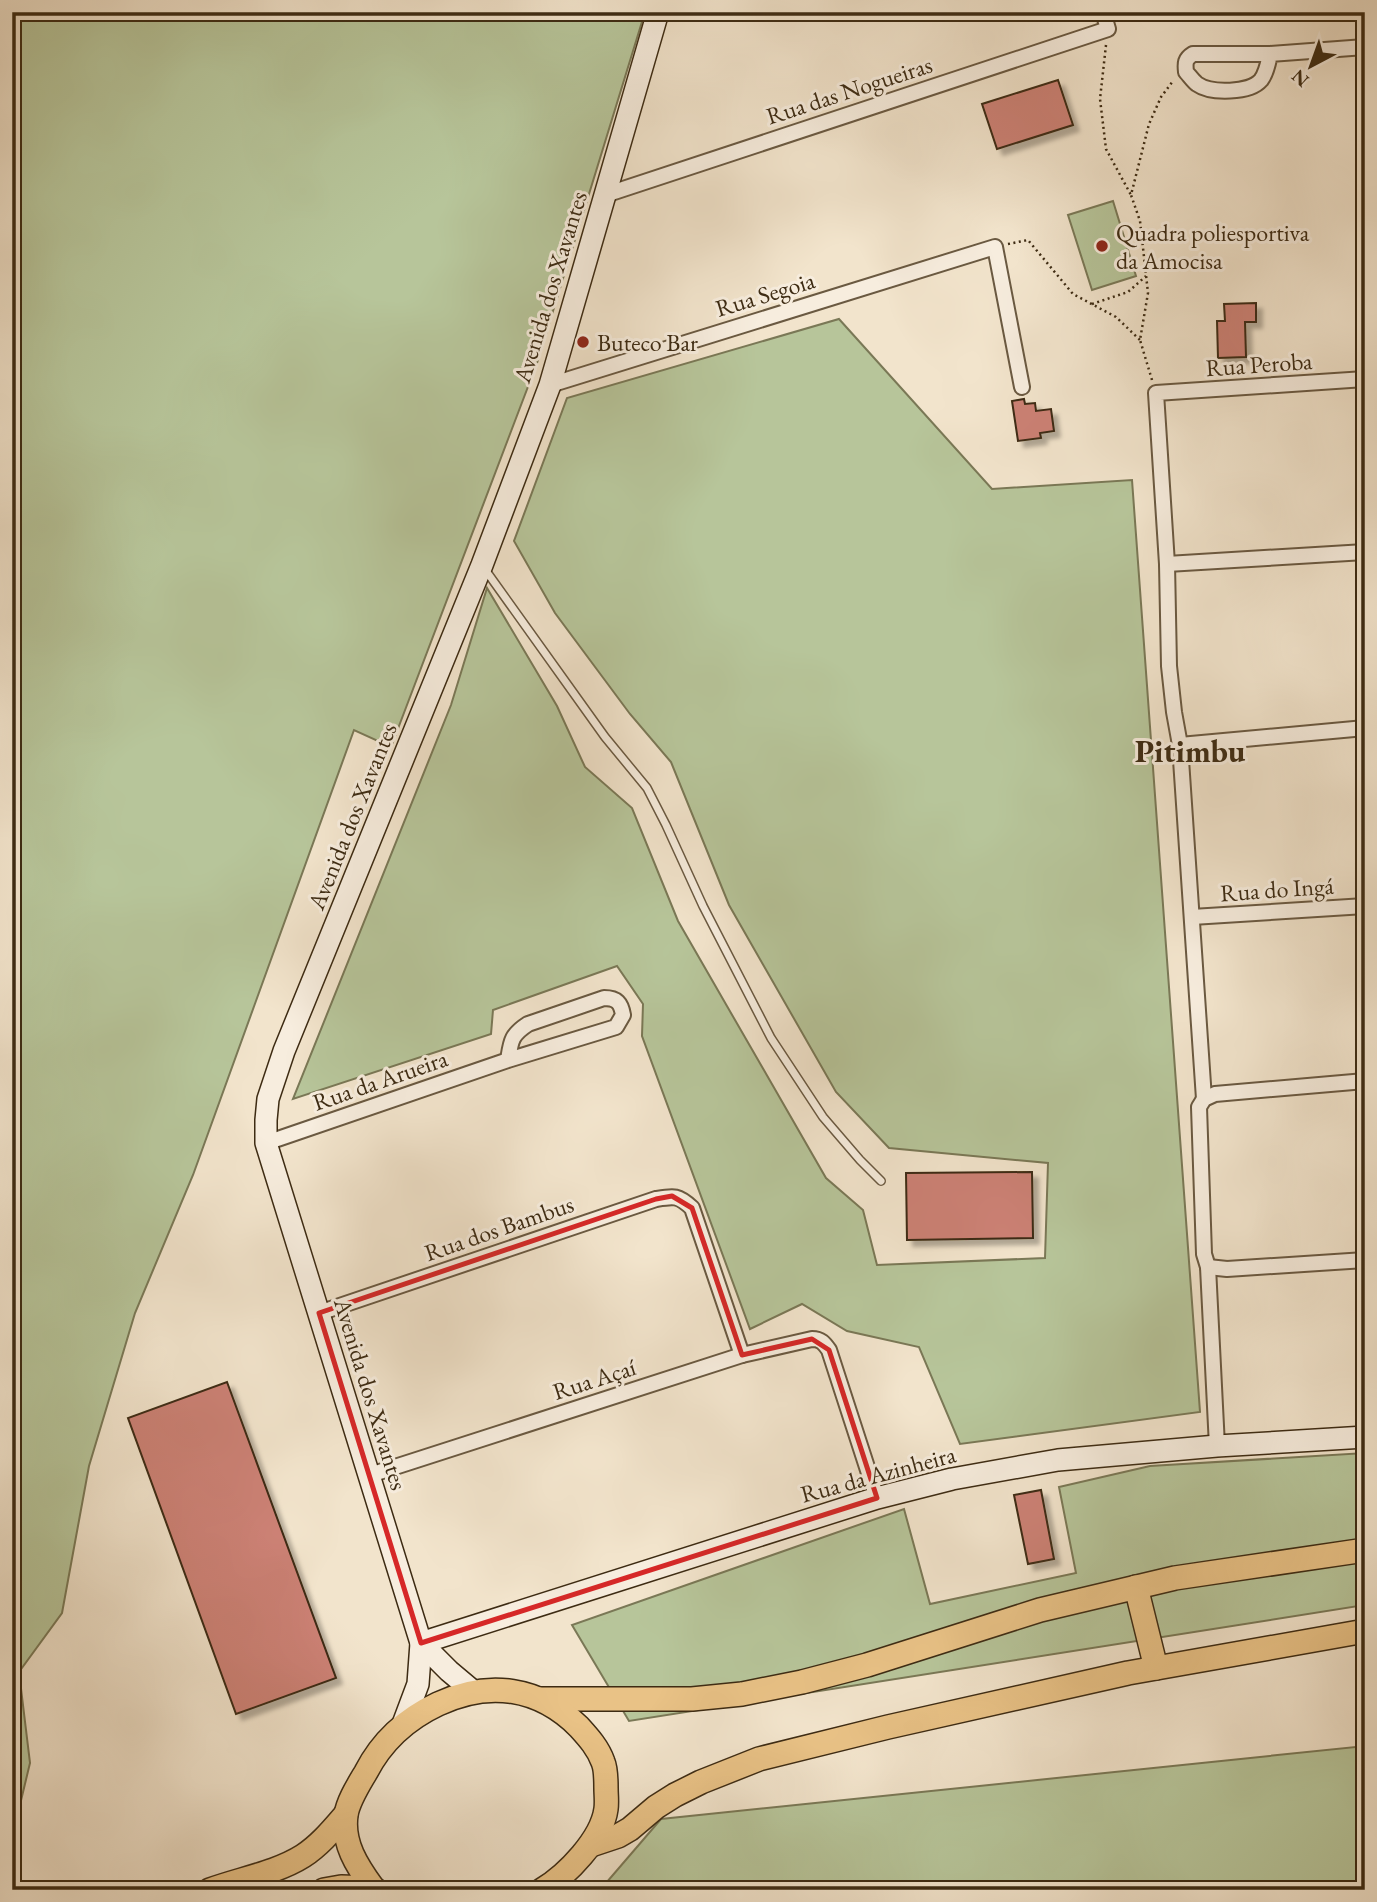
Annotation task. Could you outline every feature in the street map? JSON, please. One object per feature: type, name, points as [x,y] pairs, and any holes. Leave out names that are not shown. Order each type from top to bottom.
[{"type":"main road","name":"Avenida dos Xavantes","points":[[403,1724],[418,1684],[421,1643],[267,1143],[268,1099],[284,1051],[482,565],[550,385],[658,12]]},
{"type":"main road","name":"Rua da Azinheira","points":[[421,1643],[877,1498],[952,1479],[1058,1460],[1365,1437]]},
{"type":"main road","points":[[210,1890],[278,1868],[302,1856],[325,1838],[346,1814],[368,1768],[403,1724],[449,1699],[474,1692],[498,1690],[541,1699],[692,1699],[754,1691],[867,1665],[1040,1610],[1175,1578],[1365,1550]]},
{"type":"main road","points":[[1136,1587],[1156,1668]]},
{"type":"main road","points":[[591,1845],[631,1829],[656,1807],[675,1795],[759,1759],[888,1727],[1156,1668],[1365,1631]]},
{"type":"main road","name":"Avenida dos Xavantes","points":[[421,1643],[474,1692]]},
{"type":"main road","points":[[541,1699],[571,1720],[593,1742],[604,1763],[606,1784],[606,1811],[591,1845],[549,1887]]},
{"type":"main road","points":[[346,1814],[348,1844],[356,1865],[375,1889]]},
{"type":"main road","points":[[324,1890],[341,1887],[375,1889]]},
{"type":"street","points":[[1103,12],[1108,29]]},
{"type":"street","name":"Rua das Nogueiras","points":[[605,195],[1108,29]]},
{"type":"street","points":[[1270,54],[1267,70],[1260,82],[1249,89],[1213,91],[1197,85],[1186,72],[1185,62],[1193,54],[1270,54],[1365,47]]},
{"type":"street","points":[[995,247],[1022,387]]},
{"type":"street","name":"Rua Segoia","points":[[550,385],[995,247]]},
{"type":"street","name":"Rua Peroba","points":[[1156,393],[1365,379]]},
{"type":"street","points":[[1156,393],[1167,564],[1169,666],[1180,746],[1192,917],[1201,1103],[1204,1254],[1208,1267],[1217,1446]]},
{"type":"street","points":[[1167,564],[1365,552]]},
{"type":"street","points":[[1180,746],[1365,728]]},
{"type":"street","name":"Rua do Ingá","points":[[1192,917],[1365,906]]},
{"type":"street","name":"Rua da Arueira","points":[[267,1143],[508,1060],[615,1027],[623,1015],[618,1002],[612,998],[604,998],[528,1024],[518,1031],[512,1040],[508,1060]]},
{"type":"street","points":[[1201,1103],[1214,1094],[1365,1081]]},
{"type":"street","name":"Rua dos Bambus","points":[[319,1313],[656,1199],[673,1196],[682,1199],[692,1208],[742,1355]]},
{"type":"street","points":[[1208,1267],[1227,1269],[1365,1260]]},
{"type":"street","name":"Rua Açaí","points":[[370,1475],[742,1355],[818,1339],[829,1350],[877,1498]]},
{"type":"lane","points":[[482,565],[605,737],[647,788],[703,906],[771,1038],[823,1118],[881,1181]]},
{"type":"path","points":[[1108,29],[1100,99],[1106,149],[1131,195],[1140,221],[1148,293],[1140,340],[1156,393]]},
{"type":"path","points":[[1131,195],[1149,124],[1161,97],[1174,80],[1186,72]]},
{"type":"path","points":[[995,247],[1028,240],[1073,294],[1116,317],[1140,340]]},
{"type":"path","points":[[1092,304],[1128,292],[1146,276]]},
{"type":"highlighted area","points":[[672,1196],[692,1208],[742,1355],[812,1339],[829,1350],[877,1498],[421,1643],[319,1313],[656,1199]]},
{"type":"green space","points":[[12,12],[645,12],[537,363],[391,747],[354,730],[193,1175],[135,1313],[89,1466],[62,1613],[19,1672],[30,1763],[12,1838]]},
{"type":"green space","name":"Quadra poliesportiva da Amocisa","points":[[1113,201],[1136,276],[1092,290],[1068,215]]},
{"type":"green space","points":[[839,319],[992,489],[1132,480],[1200,1412],[960,1444],[919,1347],[847,1331],[802,1304],[750,1329],[642,1036],[643,1004],[617,966],[493,1010],[491,1034],[293,1099],[451,705],[487,588],[557,706],[585,767],[632,808],[678,921],[826,1178],[863,1210],[877,1265],[1045,1258],[1048,1163],[889,1148],[836,1092],[729,905],[671,762],[630,714],[555,613],[514,541],[567,398]]},
{"type":"green space","points":[[1365,1453],[1365,1605],[629,1721],[572,1625],[904,1509],[930,1604],[1076,1573],[1059,1487],[1150,1466]]},
{"type":"green space","points":[[1365,1746],[1365,1890],[600,1890],[661,1819]]},
{"type":"building","points":[[1058,80],[1073,125],[997,149],[982,104]]},
{"type":"building","points":[[1256,303],[1256,322],[1245,322],[1246,357],[1218,358],[1217,321],[1225,321],[1224,304]]},
{"type":"building","points":[[1024,399],[1025,404],[1035,403],[1036,411],[1051,409],[1054,431],[1040,433],[1041,438],[1018,441],[1012,401]]},
{"type":"building","points":[[1032,1172],[1033,1238],[907,1240],[906,1173]]},
{"type":"building","points":[[227,1382],[336,1678],[236,1714],[128,1418]]},
{"type":"building","points":[[1041,1490],[1054,1559],[1028,1564],[1014,1495]]},
{"type":"place","name":"Quadra poliesportiva da Amocisa","points":[[1102,246]]},
{"type":"place","name":"Buteco Bar","points":[[583,342]]},
{"type":"district","name":"Pitimbu","points":[[1190,751]]}]
